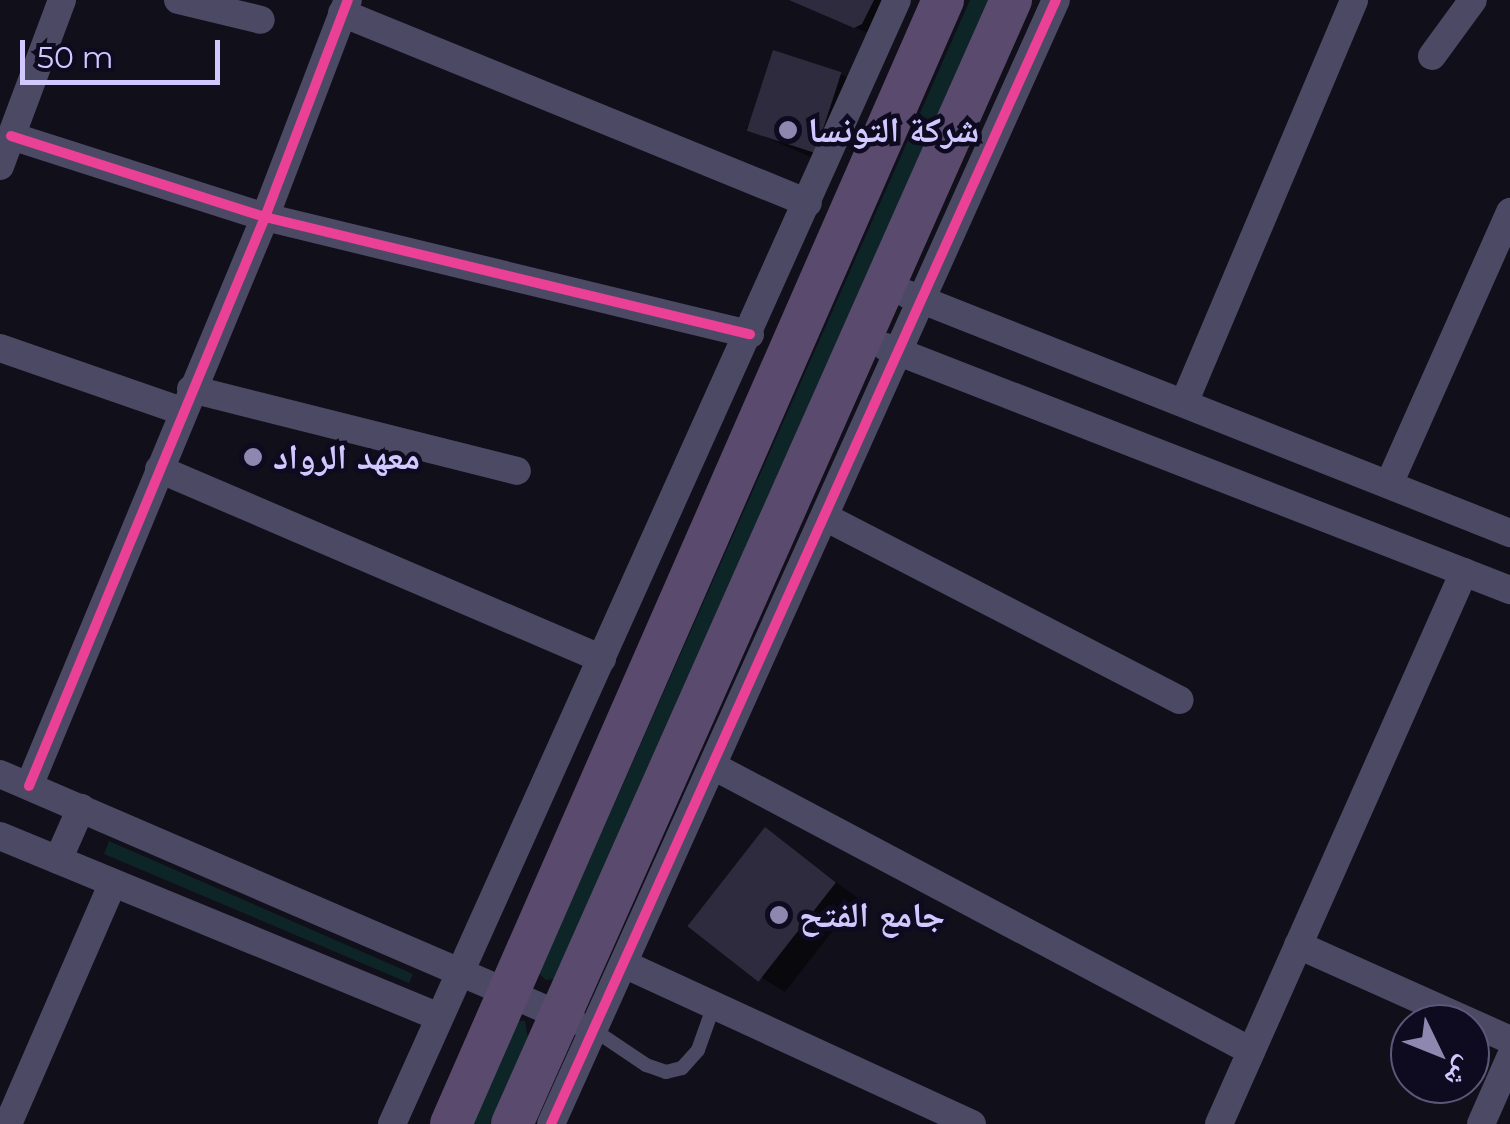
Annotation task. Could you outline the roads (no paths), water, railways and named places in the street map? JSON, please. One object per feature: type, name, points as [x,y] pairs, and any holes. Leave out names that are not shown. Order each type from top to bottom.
[{"type":"main road","points":[[451,1124],[943,0]]},
{"type":"main road","points":[[512,1124],[577,1023],[904,292],[1011,0]]},
{"type":"street","points":[[0,166],[62,0]]},
{"type":"street","points":[[178,0],[261,20]]},
{"type":"street","points":[[392,1124],[750,334],[896,0]]},
{"type":"street","points":[[1056,0],[904,292],[1388,484],[1508,527]]},
{"type":"street","points":[[1184,403],[1354,0]]},
{"type":"street","points":[[1432,56],[1473,0]]},
{"type":"street","points":[[29,786],[186,400],[266,217],[345,7],[808,203]]},
{"type":"street","points":[[0,84],[26,96]]},
{"type":"street","points":[[11,136],[266,217],[750,334]]},
{"type":"street","points":[[1388,484],[1510,212]]},
{"type":"street","points":[[551,1124],[577,1023],[624,964],[825,517],[880,345],[1510,590]]},
{"type":"street","points":[[0,348],[186,400],[518,471]]},
{"type":"street","points":[[159,469],[602,659]]},
{"type":"street","points":[[825,517],[1180,700]]},
{"type":"street","points":[[1218,1124],[1464,572]]},
{"type":"street","points":[[713,766],[1251,1050]]},
{"type":"street","points":[[0,774],[577,1023]]},
{"type":"street","points":[[58,860],[81,808]]},
{"type":"street","points":[[0,836],[439,1017]]},
{"type":"street","points":[[8,1124],[114,883]]},
{"type":"street","points":[[1298,945],[1510,1040]]},
{"type":"street","points":[[624,964],[972,1124]]},
{"type":"street","points":[[1481,1124],[1510,1058]]},
{"type":"lane","points":[[577,1023],[646,1065],[666,1072],[682,1068],[698,1050],[714,1005]]},
{"type":"place","name":"شركة التونسا","points":[[788,130]]},
{"type":"place","name":"معهد الرواد","points":[[253,457]]},
{"type":"place","name":"جامع الفتح","points":[[779,915]]}]
